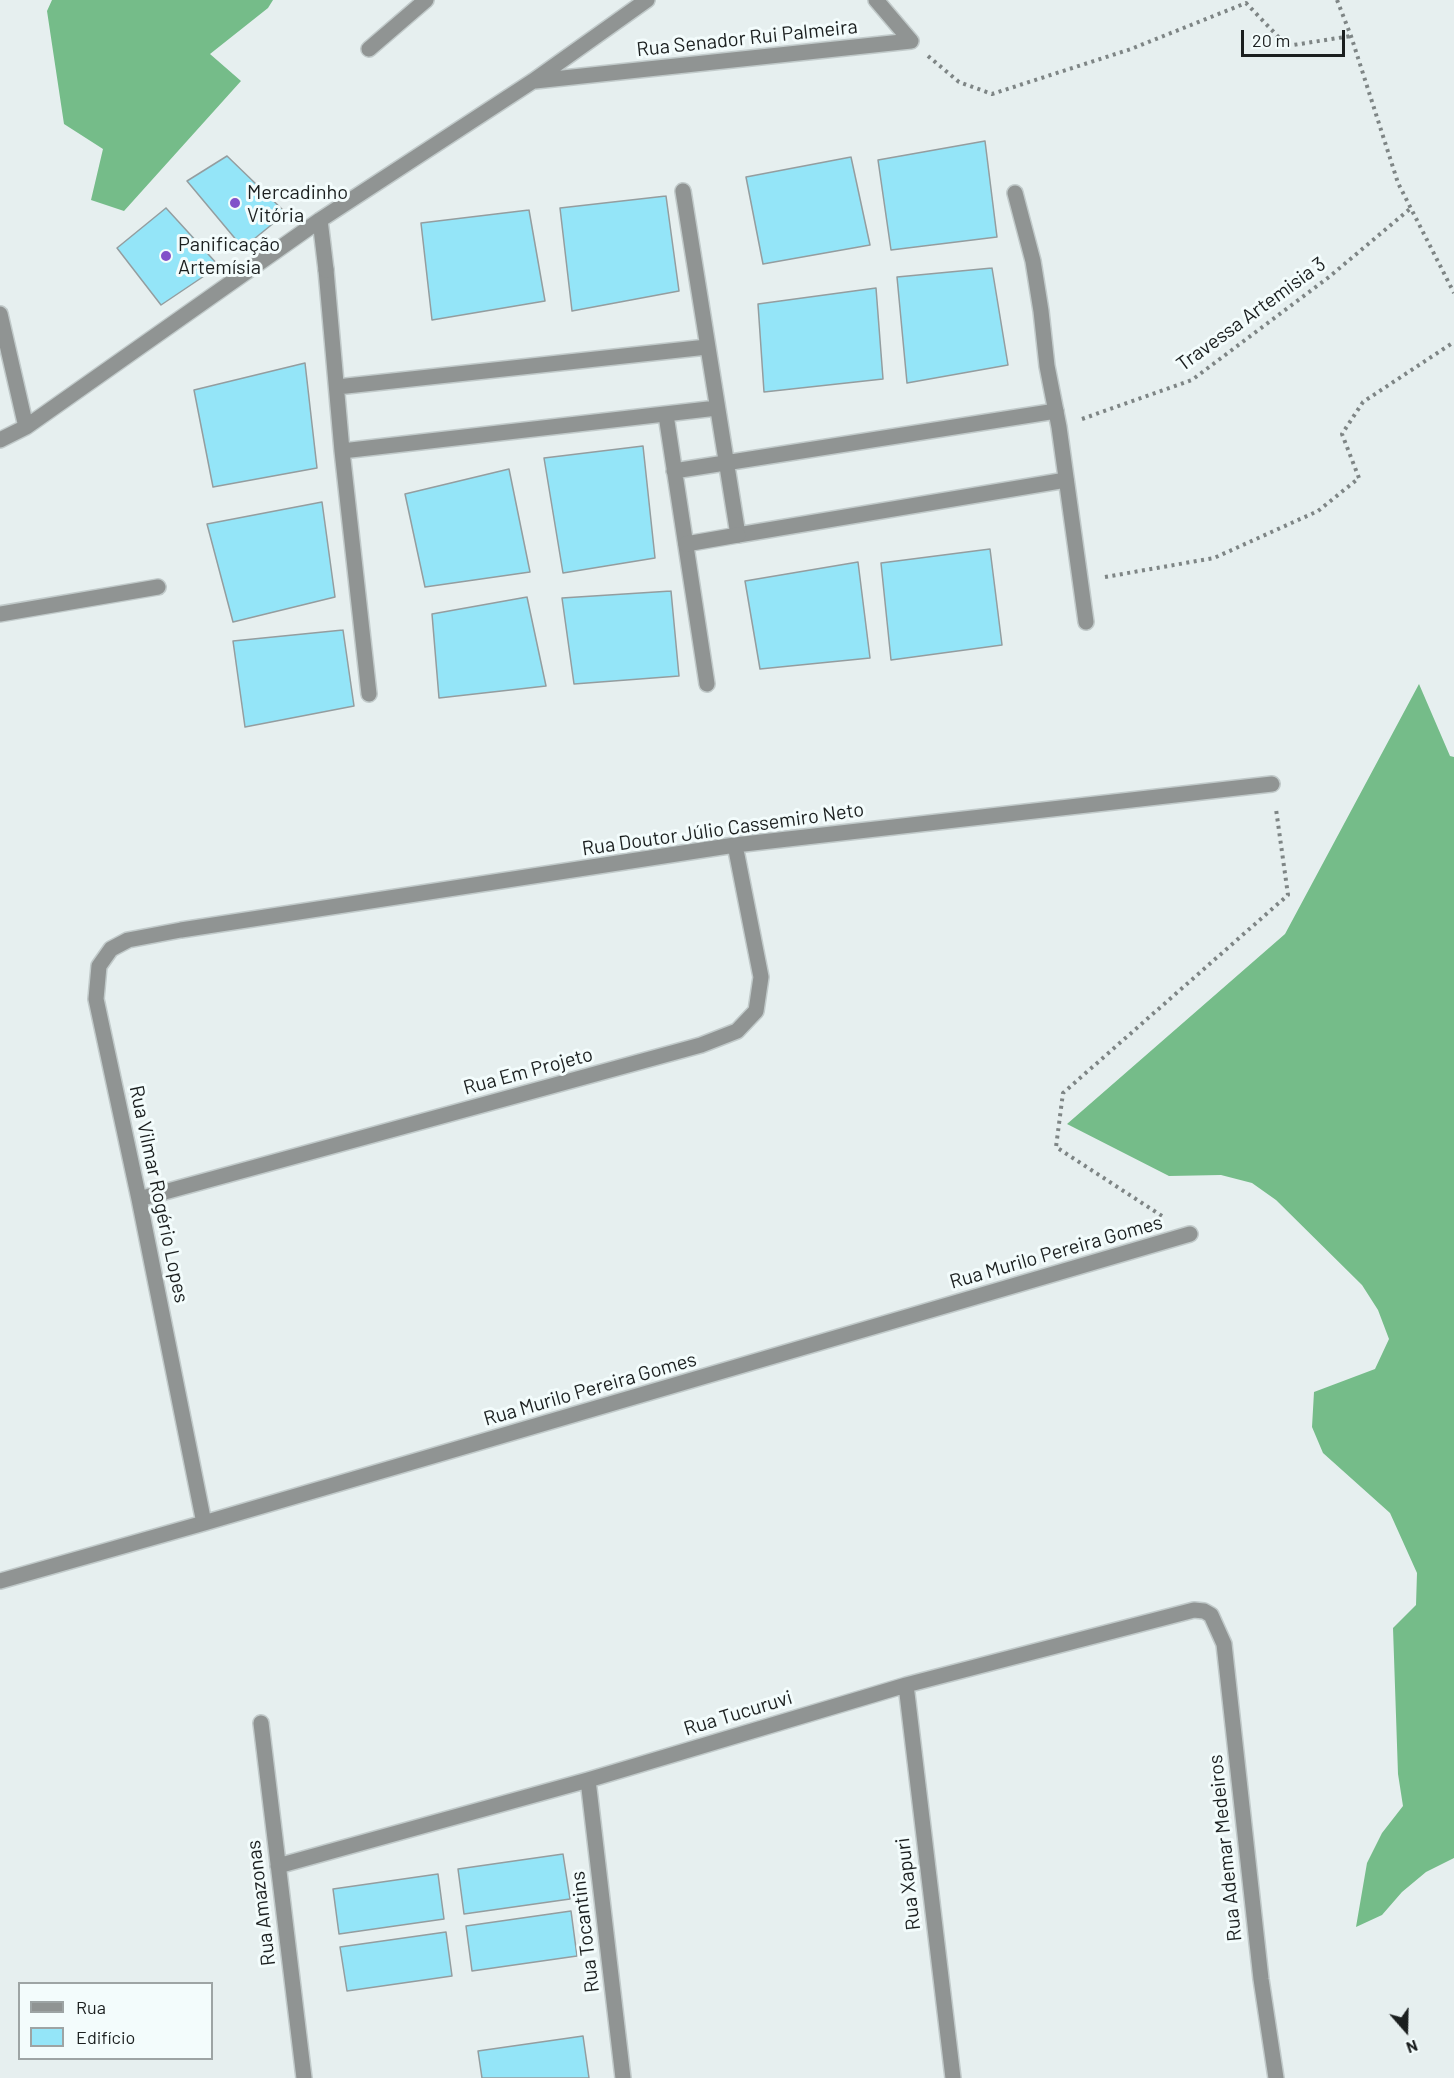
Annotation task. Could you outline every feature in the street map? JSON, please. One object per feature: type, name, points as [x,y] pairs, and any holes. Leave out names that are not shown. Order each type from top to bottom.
[{"type":"street","points":[[369,49],[426,0]]},
{"type":"street","name":"Rua Senador Rui Palmeira","points":[[0,440],[26,427],[320,220],[532,81],[647,0]]},
{"type":"street","name":"Rua Senador Rui Palmeira","points":[[876,0],[911,41]]},
{"type":"street","name":"Rua Senador Rui Palmeira","points":[[532,81],[911,41]]},
{"type":"street","points":[[683,191],[738,535]]},
{"type":"street","points":[[1015,193],[1033,261],[1086,622]]},
{"type":"street","points":[[320,220],[342,451],[369,694]]},
{"type":"street","points":[[0,314],[26,427]]},
{"type":"street","points":[[337,387],[707,347]]},
{"type":"street","points":[[342,451],[717,408]]},
{"type":"street","points":[[674,471],[1056,411]]},
{"type":"street","points":[[666,415],[707,684]]},
{"type":"street","points":[[686,544],[1066,480]]},
{"type":"street","points":[[0,614],[158,587]]},
{"type":"street","name":"Rua Doutor Júlio Cassemiro Neto","points":[[181,930],[735,845],[1272,784]]},
{"type":"street","name":"Rua Em Projeto","points":[[139,1199],[701,1045],[737,1031],[756,1011],[761,977],[735,845]]},
{"type":"street","name":"Rua Vilmar Rogério Lopes","points":[[181,930],[128,940],[111,949],[99,966],[96,999],[204,1523]]},
{"type":"street","name":"Rua Murilo Pereira Gomes","points":[[0,1581],[1190,1234]]},
{"type":"street","name":"Rua Tucuruvi","points":[[278,1866],[588,1780],[906,1685],[1194,1610],[1204,1611],[1211,1615]]},
{"type":"street","name":"Rua Ademar Medeiros","points":[[1211,1615],[1224,1644],[1261,1979],[1276,2078]]},
{"type":"street","name":"Rua Xapuri","points":[[906,1685],[952,2078]]},
{"type":"street","name":"Rua Amazonas","points":[[261,1723],[304,2078]]},
{"type":"street","name":"Rua Tocantins","points":[[588,1780],[623,2078]]},
{"type":"path","points":[[1337,0],[1351,36],[1398,183],[1454,293]]},
{"type":"path","points":[[911,41],[959,82],[992,94],[1131,49],[1246,3],[1287,46],[1351,36]]},
{"type":"path","name":"Travessa Artemisia 3","points":[[1059,427],[1192,380],[1329,277],[1411,208]]},
{"type":"path","points":[[1080,581],[1214,558],[1318,511],[1359,478],[1342,434],[1363,402],[1454,342]]},
{"type":"path","points":[[1190,1234],[1056,1147],[1063,1093],[1288,895],[1272,784]]},
{"type":"green space","points":[[52,0],[273,0],[268,8],[210,54],[241,81],[124,211],[91,200],[103,149],[64,124],[47,11]]},
{"type":"green space","points":[[1419,684],[1450,756],[1454,757],[1454,1858],[1426,1872],[1402,1892],[1382,1915],[1356,1927],[1367,1863],[1382,1833],[1403,1806],[1398,1774],[1393,1628],[1416,1605],[1417,1573],[1390,1513],[1323,1453],[1312,1427],[1314,1392],[1375,1369],[1389,1339],[1378,1310],[1362,1285],[1276,1200],[1252,1183],[1221,1175],[1169,1176],[1067,1124],[1285,934]]},
{"type":"building","points":[[985,141],[997,237],[891,250],[878,160]]},
{"type":"building","points":[[227,156],[286,213],[243,248],[187,181]]},
{"type":"building","points":[[851,157],[870,245],[763,264],[746,177]]},
{"type":"building","points":[[666,196],[679,291],[572,311],[560,208]]},
{"type":"building","points":[[166,208],[219,266],[161,305],[117,248]]},
{"type":"building","points":[[529,210],[545,301],[432,320],[421,223]]},
{"type":"building","points":[[992,268],[1008,365],[907,383],[897,277]]},
{"type":"building","points":[[876,288],[883,379],[764,392],[758,304]]},
{"type":"building","points":[[305,363],[317,468],[213,487],[194,390]]},
{"type":"building","points":[[643,446],[655,558],[563,573],[544,458]]},
{"type":"building","points":[[509,469],[530,572],[425,587],[405,494]]},
{"type":"building","points":[[322,502],[335,597],[233,622],[207,524]]},
{"type":"building","points":[[990,549],[1002,645],[891,660],[881,563]]},
{"type":"building","points":[[858,562],[870,658],[760,669],[745,581]]},
{"type":"building","points":[[671,591],[679,676],[574,684],[562,598]]},
{"type":"building","points":[[527,597],[546,686],[439,698],[432,614]]},
{"type":"building","points":[[343,630],[354,706],[245,727],[233,641]]},
{"type":"building","points":[[563,1854],[570,1899],[464,1914],[458,1869]]},
{"type":"building","points":[[438,1874],[444,1919],[339,1934],[333,1889]]},
{"type":"building","points":[[571,1911],[577,1956],[472,1971],[466,1926]]},
{"type":"building","points":[[446,1932],[452,1976],[347,1991],[340,1947]]},
{"type":"building","points":[[583,2036],[589,2078],[482,2078],[478,2051]]},
{"type":"place","name":"Mercadinho Vitória","points":[[235,203]]},
{"type":"place","name":"Panificação Artemísia","points":[[166,256]]}]
